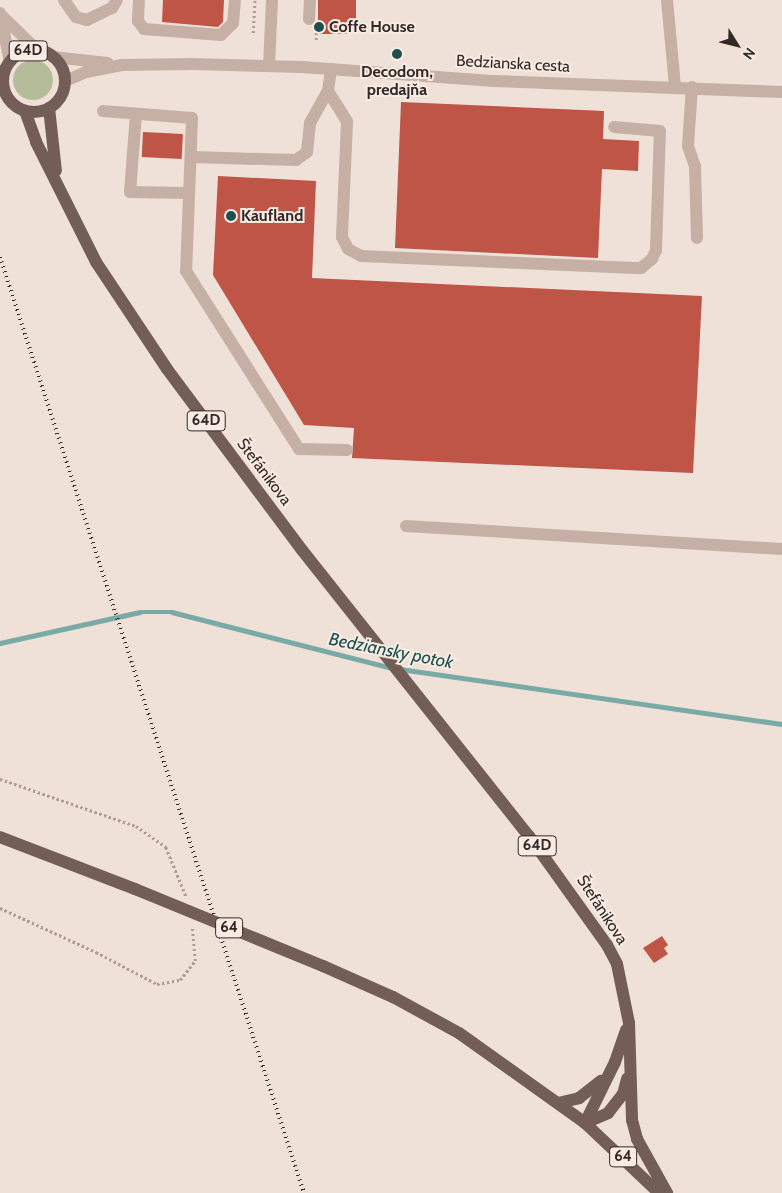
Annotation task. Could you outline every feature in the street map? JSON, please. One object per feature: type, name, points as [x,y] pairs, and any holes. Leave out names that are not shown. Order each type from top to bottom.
[{"type":"main road","name":"64D","points":[[57,179],[36,142],[24,111],[4,95],[3,88],[5,69],[24,52],[38,50],[53,57],[61,66],[65,81]]},
{"type":"main road","points":[[24,111],[40,112],[49,108],[61,97],[65,81]]},
{"type":"main road","name":"64D","points":[[49,108],[57,179]]},
{"type":"main road","name":"Štefánikova","points":[[57,179],[96,262],[167,370],[411,688],[529,836],[603,938],[617,964],[628,1023],[632,1120],[638,1139],[667,1193]]},
{"type":"main road","name":"64","points":[[0,837],[323,966],[393,997],[459,1033],[558,1103],[585,1123],[659,1193]]},
{"type":"main road","points":[[585,1123],[611,1070],[628,1023]]},
{"type":"main road","name":"64D","points":[[585,1123],[600,1118],[617,1102],[631,1069]]},
{"type":"main road","points":[[558,1103],[590,1092],[611,1070]]},
{"type":"street","points":[[64,0],[76,17],[87,20],[112,8],[116,0]]},
{"type":"street","points":[[140,0],[138,21],[144,29],[221,35],[233,23],[235,0]]},
{"type":"street","points":[[269,66],[272,0]]},
{"type":"street","points":[[309,19],[310,0]]},
{"type":"street","points":[[667,0],[675,86]]},
{"type":"street","points":[[0,13],[38,50]]},
{"type":"street","points":[[0,13],[5,69]]},
{"type":"street","name":"Bedzianska cesta","points":[[53,57],[123,65],[269,66],[494,81],[675,86],[782,92]]},
{"type":"street","name":"Bedzianska cesta","points":[[65,81],[86,72],[123,65]]},
{"type":"street","points":[[192,157],[296,160],[307,152],[310,123],[328,91],[331,69]]},
{"type":"street","points":[[692,87],[688,146],[695,166],[697,238]]},
{"type":"street","points":[[328,91],[348,122],[342,237],[348,248],[361,256],[641,268],[652,259],[656,250],[660,131],[614,127]]},
{"type":"street","points":[[103,111],[192,118],[192,157],[188,193],[186,272],[299,449],[347,450]]},
{"type":"street","points":[[136,114],[130,192],[188,193]]},
{"type":"street","points":[[406,526],[782,550]]},
{"type":"path","points":[[253,33],[255,0]]},
{"type":"path","points":[[316,32],[316,40]]},
{"type":"green space","points":[[37,60],[44,63],[50,69],[53,80],[52,88],[44,97],[37,100],[29,100],[22,97],[14,88],[13,76],[16,69],[25,61]]},
{"type":"building","points":[[163,0],[224,0],[223,22],[218,27],[162,22]]},
{"type":"building","points":[[318,0],[356,0],[356,34],[318,34]]},
{"type":"building","points":[[401,102],[604,111],[603,139],[639,141],[638,171],[602,169],[598,258],[395,248]]},
{"type":"building","points":[[143,132],[183,134],[182,159],[142,157]]},
{"type":"building","points":[[218,176],[316,181],[312,278],[702,296],[693,473],[352,458],[354,428],[304,425],[213,275]]},
{"type":"building","points":[[662,936],[668,945],[664,948],[668,954],[654,963],[643,948]]},
{"type":"waterway","name":"Bedziansky potok","points":[[0,643],[140,612],[172,612],[392,668]]},
{"type":"waterway","name":"Bedziansky potok","points":[[400,669],[782,724]]},
{"type":"railway","points":[[0,257],[304,1193]]},
{"type":"place","name":"Coffe House","points":[[319,27]]},
{"type":"place","name":"Decodom, predajňa","points":[[397,54]]},
{"type":"place","name":"Kaufland","points":[[231,216]]}]
